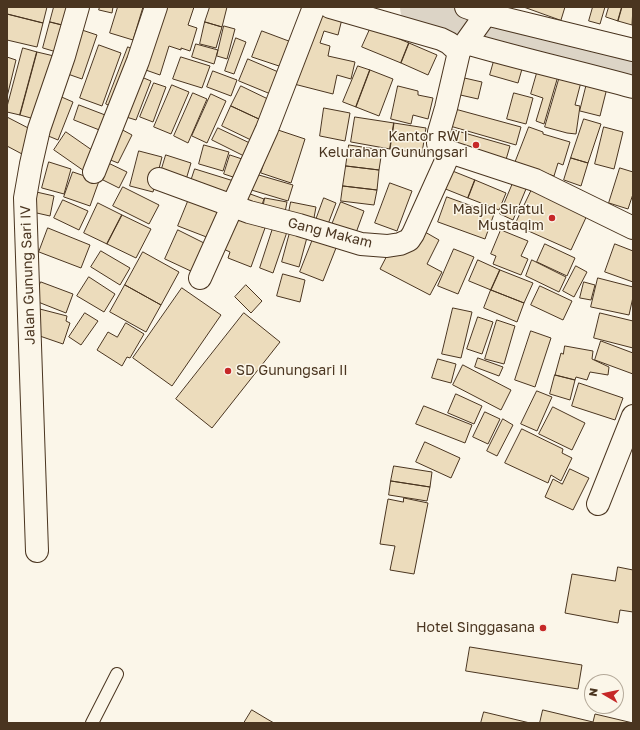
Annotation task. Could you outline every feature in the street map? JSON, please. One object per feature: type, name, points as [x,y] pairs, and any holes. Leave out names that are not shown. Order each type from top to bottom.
[{"type":"street","name":"Jalan Gunung Sari IV","points":[[37,551],[25,198],[39,129],[64,56],[78,7]]},
{"type":"street","points":[[94,172],[138,61],[156,7]]},
{"type":"street","points":[[200,278],[267,130],[314,7]]},
{"type":"street","points":[[330,7],[441,39],[449,43],[475,25],[633,50]]},
{"type":"street","points":[[475,25],[493,51],[572,70],[633,87]]},
{"type":"street","name":"Gang Makam","points":[[159,179],[232,207],[361,244],[387,246],[400,244],[409,240],[413,234],[444,148],[439,132],[475,25]]},
{"type":"street","points":[[444,148],[535,180],[633,228]]},
{"type":"street","points":[[598,504],[633,416]]},
{"type":"lane","points":[[92,723],[117,674]]},
{"type":"building","points":[[7,7],[47,7],[43,23],[7,14]]},
{"type":"building","points":[[54,7],[75,7],[70,27],[50,22]]},
{"type":"building","points":[[100,7],[113,7],[112,13],[99,10]]},
{"type":"building","points":[[118,7],[143,7],[133,40],[110,33]]},
{"type":"building","points":[[160,7],[194,7],[188,25],[197,28],[190,51],[169,46],[160,75],[140,68]]},
{"type":"building","points":[[210,7],[227,7],[222,27],[205,22]]},
{"type":"building","points":[[524,7],[565,7],[561,20]]},
{"type":"building","points":[[593,7],[605,7],[600,24],[589,21]]},
{"type":"building","points":[[609,7],[622,7],[618,21],[606,17]]},
{"type":"building","points":[[622,7],[633,7],[632,25],[618,21]]},
{"type":"building","points":[[322,10],[343,15],[338,35],[324,31],[320,43],[330,46],[328,56],[355,62],[351,79],[337,75],[333,94],[290,83]]},
{"type":"building","points":[[7,14],[43,23],[37,47],[7,40]]},
{"type":"building","points":[[50,22],[70,27],[63,54],[43,48]]},
{"type":"building","points":[[205,22],[222,27],[216,48],[200,44]]},
{"type":"building","points":[[224,26],[235,29],[227,59],[217,56]]},
{"type":"building","points":[[371,27],[409,43],[401,63],[362,47]]},
{"type":"building","points":[[76,28],[97,35],[82,79],[62,72]]},
{"type":"building","points":[[262,31],[294,43],[285,68],[252,57]]},
{"type":"building","points":[[236,38],[246,42],[234,74],[225,71]]},
{"type":"building","points":[[409,43],[437,55],[428,75],[401,63]]},
{"type":"building","points":[[196,44],[218,50],[214,64],[192,57]]},
{"type":"building","points":[[99,45],[121,53],[102,106],[80,98]]},
{"type":"building","points":[[128,47],[139,52],[116,109],[106,104]]},
{"type":"building","points":[[23,48],[37,52],[20,115],[7,112],[7,107]]},
{"type":"building","points":[[37,52],[54,56],[38,120],[20,115]]},
{"type":"building","points":[[496,54],[524,62],[518,83],[490,75]]},
{"type":"building","points":[[7,57],[16,60],[7,97]]},
{"type":"building","points":[[181,57],[210,66],[202,88],[173,79]]},
{"type":"building","points":[[248,59],[283,74],[273,95],[239,81]]},
{"type":"building","points":[[358,66],[370,70],[356,107],[343,102]]},
{"type":"building","points":[[539,66],[558,76],[544,124],[536,121],[543,98],[531,94]]},
{"type":"building","points":[[370,70],[393,79],[379,116],[356,107]]},
{"type":"building","points":[[213,71],[237,80],[231,96],[207,87]]},
{"type":"building","points":[[139,76],[151,81],[136,120],[123,116]]},
{"type":"building","points":[[560,76],[581,82],[575,105],[580,106],[576,134],[545,127]]},
{"type":"building","points":[[460,77],[482,82],[478,99],[456,94]]},
{"type":"building","points":[[588,79],[608,84],[600,116],[580,111]]},
{"type":"building","points":[[154,83],[166,87],[153,122],[140,117]]},
{"type":"building","points":[[172,85],[189,92],[171,134],[154,127]]},
{"type":"building","points":[[241,86],[270,100],[261,120],[231,106]]},
{"type":"building","points":[[398,86],[418,91],[418,95],[433,98],[428,119],[413,115],[411,124],[391,119]]},
{"type":"building","points":[[193,93],[207,99],[188,143],[174,136]]},
{"type":"building","points":[[514,93],[533,98],[526,124],[507,119]]},
{"type":"building","points":[[211,94],[226,101],[207,143],[192,136]]},
{"type":"building","points":[[57,95],[73,102],[58,140],[41,133]]},
{"type":"building","points":[[79,105],[113,118],[107,133],[74,120]]},
{"type":"building","points":[[231,106],[261,120],[251,140],[222,126]]},
{"type":"building","points":[[324,108],[350,113],[345,141],[320,136]]},
{"type":"building","points":[[455,109],[521,127],[516,145],[450,126]]},
{"type":"building","points":[[7,117],[34,131],[22,154],[7,146]]},
{"type":"building","points":[[355,117],[394,123],[390,149],[351,142]]},
{"type":"building","points":[[584,119],[601,124],[588,163],[571,158]]},
{"type":"building","points":[[394,123],[426,128],[422,153],[390,149]]},
{"type":"building","points":[[117,127],[132,135],[118,163],[103,157]]},
{"type":"building","points":[[529,127],[543,132],[543,134],[570,142],[563,165],[558,163],[554,176],[515,163]]},
{"type":"building","points":[[604,127],[623,132],[614,169],[595,164]]},
{"type":"building","points":[[218,128],[254,145],[248,158],[212,140]]},
{"type":"building","name":"Kantor RW I Kelurahan Gunungsari","points":[[447,128],[510,146],[505,163],[442,144]]},
{"type":"building","points":[[275,129],[305,139],[291,183],[261,173]]},
{"type":"building","points":[[66,132],[99,155],[87,173],[54,150]]},
{"type":"building","points":[[204,145],[229,152],[223,171],[199,164]]},
{"type":"building","points":[[349,145],[382,150],[379,170],[346,166]]},
{"type":"building","points":[[139,151],[162,157],[153,192],[130,186]]},
{"type":"building","points":[[166,155],[191,163],[185,183],[160,175]]},
{"type":"building","points":[[230,155],[248,161],[242,180],[224,174]]},
{"type":"building","points":[[571,158],[588,163],[581,186],[564,180]]},
{"type":"building","points":[[102,160],[127,172],[119,188],[95,176]]},
{"type":"building","points":[[49,162],[71,169],[64,194],[42,188]]},
{"type":"building","points":[[346,166],[379,170],[377,190],[343,186]]},
{"type":"building","points":[[620,168],[633,172],[633,194],[628,209],[609,203]]},
{"type":"building","points":[[195,169],[237,182],[232,199],[189,187]]},
{"type":"building","points":[[450,170],[475,180],[468,198],[443,188]]},
{"type":"building","points":[[73,172],[99,181],[90,206],[64,197]]},
{"type":"building","points":[[252,173],[293,185],[288,201],[248,189]]},
{"type":"building","points":[[475,180],[506,193],[499,210],[468,198]]},
{"type":"building","points":[[390,183],[412,191],[397,231],[375,223]]},
{"type":"building","points":[[513,183],[526,189],[513,220],[500,214]]},
{"type":"building","name":"Masjid Siratul Mustaqim","points":[[534,185],[589,211],[571,250],[515,225]]},
{"type":"building","points":[[343,186],[377,190],[374,205],[341,201]]},
{"type":"building","points":[[123,187],[159,205],[149,224],[113,206]]},
{"type":"building","points":[[32,191],[54,196],[50,216],[28,211]]},
{"type":"building","points":[[242,191],[264,199],[259,213],[237,205]]},
{"type":"building","points":[[191,194],[222,206],[209,238],[178,226]]},
{"type":"building","points":[[447,197],[494,214],[485,239],[438,222]]},
{"type":"building","points":[[265,198],[287,202],[284,217],[262,213]]},
{"type":"building","points":[[324,198],[336,203],[325,232],[313,228]]},
{"type":"building","points":[[63,200],[88,211],[79,230],[54,218]]},
{"type":"building","points":[[291,202],[316,207],[313,223],[288,217]]},
{"type":"building","points":[[341,202],[364,211],[353,241],[329,232]]},
{"type":"building","points":[[98,203],[122,215],[107,244],[84,233]]},
{"type":"building","points":[[234,210],[248,222],[265,228],[251,267],[228,258],[230,252],[217,246]]},
{"type":"building","points":[[122,215],[151,229],[136,258],[107,244]]},
{"type":"building","points":[[275,222],[289,226],[273,273],[260,268]]},
{"type":"building","points":[[292,225],[309,230],[299,267],[282,262]]},
{"type":"building","points":[[48,228],[90,245],[81,268],[39,252]]},
{"type":"building","points":[[418,228],[439,240],[427,264],[442,272],[430,295],[380,269],[392,246]]},
{"type":"building","points":[[178,230],[208,245],[195,273],[165,259]]},
{"type":"building","points":[[501,230],[528,241],[521,256],[528,259],[521,275],[493,264],[496,256],[491,254]]},
{"type":"building","points":[[313,239],[336,248],[323,281],[300,272]]},
{"type":"building","points":[[545,244],[575,258],[567,276],[537,262]]},
{"type":"building","points":[[615,244],[633,251],[633,282],[605,272]]},
{"type":"building","points":[[454,249],[474,257],[458,294],[438,286]]},
{"type":"building","points":[[101,251],[130,268],[120,285],[91,267]]},
{"type":"building","points":[[143,252],[179,272],[161,305],[125,285]]},
{"type":"building","points":[[478,260],[500,270],[491,290],[469,281]]},
{"type":"building","points":[[532,260],[566,277],[559,292],[526,276]]},
{"type":"building","points":[[576,266],[587,272],[574,297],[563,291]]},
{"type":"building","points":[[500,270],[533,283],[524,303],[491,290]]},
{"type":"building","points":[[283,274],[305,280],[300,302],[277,296]]},
{"type":"building","points":[[89,277],[115,294],[104,312],[77,296]]},
{"type":"building","points":[[598,278],[633,287],[633,297],[629,315],[591,307]]},
{"type":"building","points":[[41,282],[73,294],[66,313],[33,300]]},
{"type":"building","points":[[584,282],[595,285],[591,300],[580,298]]},
{"type":"building","points":[[125,285],[161,305],[146,332],[110,312]]},
{"type":"building","points":[[246,285],[262,301],[251,313],[235,297]]},
{"type":"building","points":[[540,286],[572,301],[563,320],[531,305]]},
{"type":"building","points":[[182,288],[221,315],[172,386],[133,358]]},
{"type":"building","points":[[491,290],[524,303],[517,322],[484,308]]},
{"type":"building","points":[[32,307],[67,316],[66,321],[70,323],[63,344],[31,333]]},
{"type":"building","points":[[453,308],[472,312],[461,358],[442,354]]},
{"type":"building","points":[[85,313],[98,321],[81,345],[69,337]]},
{"type":"building","name":"SD Gunungsari II","points":[[244,313],[280,342],[212,428],[176,399]]},
{"type":"building","points":[[600,313],[633,321],[633,348],[594,338]]},
{"type":"building","points":[[478,317],[493,322],[482,354],[467,349]]},
{"type":"building","points":[[497,320],[515,326],[504,364],[485,359]]},
{"type":"building","points":[[126,323],[144,334],[130,358],[127,357],[122,366],[97,350],[108,332],[117,337]]},
{"type":"building","points":[[531,331],[551,338],[535,387],[515,380]]},
{"type":"building","points":[[601,341],[633,353],[633,374],[595,360]]},
{"type":"building","points":[[565,346],[593,351],[592,359],[609,367],[608,375],[590,372],[587,380],[576,377],[575,380],[555,375],[561,353],[563,354]]},
{"type":"building","points":[[478,358],[503,367],[499,376],[475,367]]},
{"type":"building","points":[[438,359],[456,364],[451,383],[432,378]]},
{"type":"building","points":[[463,365],[511,390],[501,410],[453,385]]},
{"type":"building","points":[[555,375],[575,380],[570,400],[550,394]]},
{"type":"building","points":[[579,383],[623,398],[615,420],[572,406]]},
{"type":"building","points":[[537,391],[552,397],[537,431],[521,424]]},
{"type":"building","points":[[456,394],[482,406],[474,424],[448,413]]},
{"type":"building","points":[[424,406],[472,425],[465,443],[416,424]]},
{"type":"building","points":[[553,407],[585,423],[572,450],[539,434]]},
{"type":"building","points":[[485,412],[500,419],[488,444],[473,437]]},
{"type":"building","points":[[503,419],[513,425],[497,456],[487,451]]},
{"type":"building","points":[[522,429],[563,449],[562,453],[572,458],[561,481],[551,475],[548,483],[505,463]]},
{"type":"building","points":[[425,442],[460,458],[451,478],[416,462]]},
{"type":"building","points":[[394,466],[432,472],[430,487],[391,481]]},
{"type":"building","points":[[570,469],[589,478],[573,510],[545,497],[553,479],[562,484]]},
{"type":"building","points":[[391,481],[430,487],[427,501],[389,495]]},
{"type":"building","points":[[404,498],[428,503],[414,574],[390,570],[395,546],[380,544],[388,499],[403,502]]},
{"type":"building","points":[[618,567],[633,570],[633,612],[620,610],[618,623],[565,613],[572,574],[615,581]]},
{"type":"building","points":[[470,647],[582,665],[578,689],[466,671]]},
{"type":"building","points":[[252,710],[267,719],[274,723],[244,723]]},
{"type":"building","points":[[543,710],[593,722],[595,714],[633,723],[540,723]]},
{"type":"building","points":[[484,712],[530,723],[481,723]]},
{"type":"waterway","points":[[424,7],[455,22],[633,62]]},
{"type":"place","name":"Kantor RW I Kelurahan Gunungsari","points":[[476,145]]},
{"type":"place","name":"Masjid Siratul Mustaqim","points":[[552,218]]},
{"type":"place","name":"SD Gunungsari II","points":[[228,371]]},
{"type":"place","name":"Hotel Singgasana","points":[[543,628]]}]
